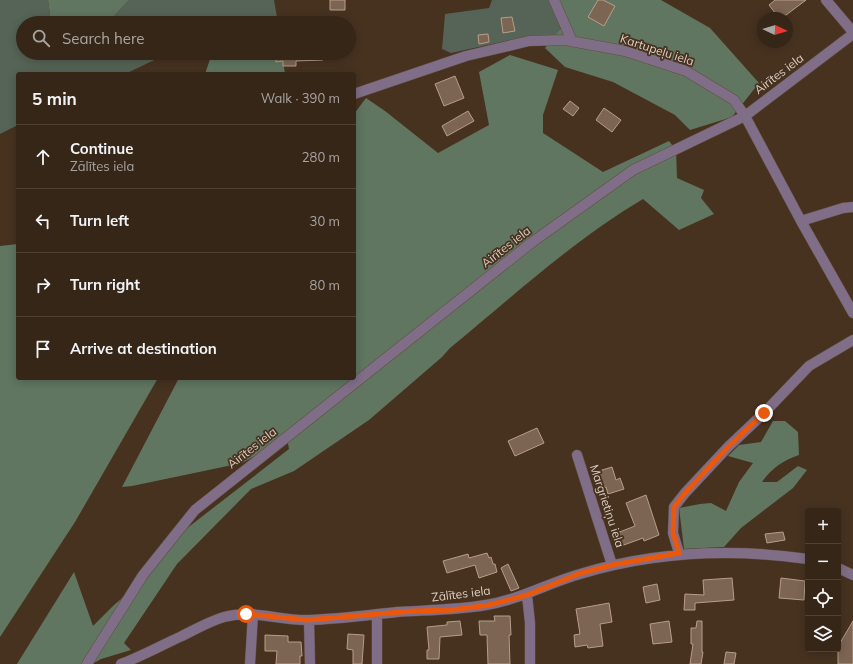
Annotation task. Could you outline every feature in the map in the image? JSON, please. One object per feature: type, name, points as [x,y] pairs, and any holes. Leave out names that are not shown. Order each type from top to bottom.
[{"type":"street","points":[[554,0],[572,41]]},
{"type":"street","points":[[826,0],[853,33]]},
{"type":"street","name":"Airītes iela","points":[[88,664],[143,575],[195,510],[531,243],[633,170],[745,116],[853,33]]},
{"type":"street","name":"Kartupeļu iela","points":[[356,93],[466,56],[529,41],[565,40],[625,51],[686,71],[734,100],[745,116],[801,221],[853,313]]},
{"type":"street","points":[[801,221],[843,208],[853,207]]},
{"type":"street","points":[[679,553],[673,533],[674,507],[685,493],[728,447],[764,413],[809,366],[853,340]]},
{"type":"street","name":"Margrietiņu iela","points":[[577,455],[612,565]]},
{"type":"street","name":"Zālītes iela","points":[[121,664],[204,625],[225,617],[253,614],[309,620],[377,614],[452,610],[489,605],[527,595],[578,574],[612,565],[679,553],[733,552],[776,554],[805,559]]},
{"type":"street","points":[[841,569],[853,575]]},
{"type":"street","points":[[527,595],[530,623],[530,664]]},
{"type":"street","points":[[250,664],[253,614]]},
{"type":"street","points":[[377,614],[377,664]]},
{"type":"street","points":[[309,620],[310,664]]},
{"type":"green space","points":[[0,0],[48,0],[50,16],[16,16],[16,60],[154,60],[129,72],[16,72],[16,126],[0,134]]},
{"type":"green space","points":[[48,0],[129,0],[114,16],[50,16]]},
{"type":"green space","points":[[129,0],[274,0],[277,16],[114,16]]},
{"type":"green space","points":[[492,0],[550,0],[563,35],[525,37],[451,53],[442,49],[445,14],[489,8]]},
{"type":"green space","points":[[559,0],[661,0],[710,28],[759,83],[732,117],[690,130],[675,115],[613,82],[565,67],[545,48],[567,21]]},
{"type":"green space","points":[[510,55],[558,70],[543,115],[543,133],[603,172],[669,141],[676,150],[677,178],[704,190],[701,198],[714,214],[679,230],[643,199],[617,215],[592,232],[520,289],[450,348],[442,357],[369,420],[294,471],[251,489],[177,564],[124,643],[131,650],[101,659],[92,664],[17,664],[74,572],[93,626],[114,605],[146,578],[186,529],[289,449],[287,438],[242,463],[122,487],[178,380],[356,380],[356,111],[366,98],[385,111],[438,153],[489,125],[479,72]]},
{"type":"green space","points":[[210,60],[283,60],[285,72],[206,72]]},
{"type":"green space","points":[[16,244],[16,380],[157,380],[75,522],[0,637],[0,246]]},
{"type":"green space","points":[[773,421],[785,421],[798,432],[799,455],[778,466],[762,482],[777,482],[798,466],[807,470],[793,488],[741,528],[724,547],[684,549],[679,508],[711,503],[726,511],[739,482],[753,463],[728,456],[739,445],[761,442]]},
{"type":"building","points":[[330,0],[345,0],[345,10],[330,10]]},
{"type":"building","points":[[598,0],[603,0],[615,6],[604,26],[588,17]]},
{"type":"building","points":[[775,0],[806,0],[790,12],[774,12],[769,5]]},
{"type":"building","points":[[512,17],[515,31],[503,33],[501,18]]},
{"type":"building","points":[[488,34],[489,42],[479,44],[478,35]]},
{"type":"building","points":[[276,60],[323,60],[296,61],[296,66],[283,66],[283,61],[276,62]]},
{"type":"building","points":[[455,76],[464,98],[444,106],[435,84]]},
{"type":"building","points":[[570,101],[579,108],[573,116],[563,109]]},
{"type":"building","points":[[604,108],[621,120],[612,132],[596,120]]},
{"type":"building","points":[[468,111],[474,121],[447,136],[442,126]]},
{"type":"building","points":[[537,428],[544,443],[515,456],[508,441]]},
{"type":"building","points":[[612,467],[616,480],[620,478],[624,489],[608,494],[606,487],[602,489],[596,472]]},
{"type":"building","points":[[646,495],[659,535],[644,541],[643,538],[621,546],[617,533],[635,526],[626,503]]},
{"type":"building","points":[[783,532],[785,540],[767,543],[765,534]]},
{"type":"building","points":[[487,553],[489,558],[491,557],[493,564],[495,564],[497,572],[479,578],[475,565],[447,573],[443,561],[468,554],[469,558]]},
{"type":"building","points":[[508,564],[519,588],[511,591],[501,568]]},
{"type":"building","points":[[732,578],[734,600],[695,603],[695,610],[684,610],[685,594],[704,595],[703,580]]},
{"type":"building","points":[[781,578],[805,581],[804,600],[779,598]]},
{"type":"building","points":[[657,584],[660,600],[646,603],[643,587]]},
{"type":"building","points":[[609,603],[612,622],[600,624],[603,646],[588,648],[587,645],[575,647],[574,635],[580,634],[576,609]]},
{"type":"building","points":[[494,616],[510,616],[510,664],[488,664],[487,635],[480,635],[479,621],[495,621]]},
{"type":"building","points":[[460,621],[462,635],[440,637],[439,659],[427,659],[427,650],[429,650],[427,627],[447,625],[447,622]]},
{"type":"building","points":[[669,621],[672,642],[653,644],[650,624]]},
{"type":"building","points":[[697,621],[702,621],[703,652],[701,664],[690,664],[693,644],[691,644],[691,628],[696,628]]},
{"type":"building","points":[[853,621],[853,664],[838,664],[838,652],[841,652],[841,641]]},
{"type":"building","points":[[348,634],[364,635],[362,664],[353,664],[353,650],[347,649]]},
{"type":"building","points":[[265,635],[288,636],[288,642],[301,642],[302,656],[300,656],[300,664],[276,664],[277,651],[265,651]]},
{"type":"building","points":[[726,652],[736,653],[734,664],[724,664]]},
{"type":"route","points":[[246,614],[307,620],[413,611],[452,610],[489,605],[527,595],[578,574],[612,565],[679,553],[673,533],[674,507],[728,447],[764,413]]}]
